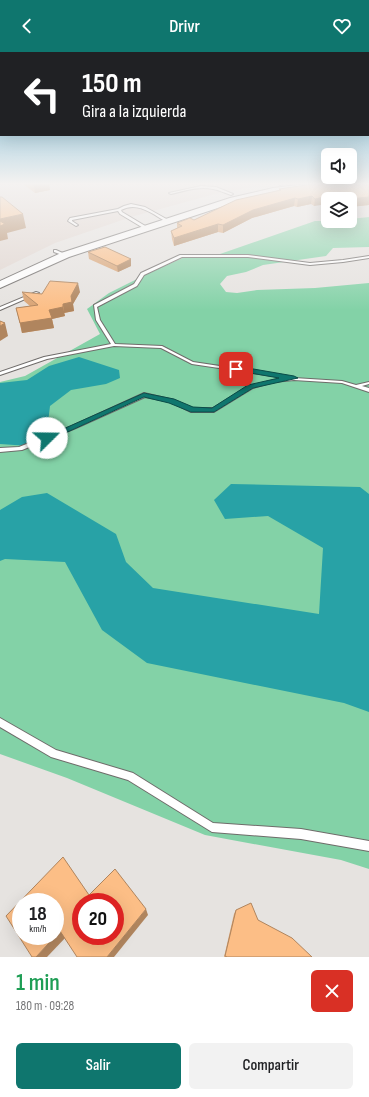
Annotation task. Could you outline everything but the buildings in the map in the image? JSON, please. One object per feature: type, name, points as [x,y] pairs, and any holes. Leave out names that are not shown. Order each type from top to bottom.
[{"type":"main road","points":[[0,276],[55,251],[126,225]]},
{"type":"main road","points":[[0,285],[65,254],[155,225]]},
{"type":"lane","points":[[141,225],[146,228]]},
{"type":"lane","points":[[55,251],[65,254]]},
{"type":"lane","points":[[114,345],[98,320],[95,306],[136,285],[142,274],[181,256],[224,254],[310,264],[369,257]]},
{"type":"lane","points":[[0,309],[37,293]]},
{"type":"lane","points":[[0,374],[46,358],[114,345],[162,347],[192,363],[294,378],[342,382],[369,390]]},
{"type":"lane","points":[[0,450],[20,449],[74,427],[144,395],[172,401],[191,410],[214,410],[250,387],[294,378]]},
{"type":"lane","points":[[358,386],[369,383]]},
{"type":"lane","points":[[0,722],[54,754],[130,776],[212,827],[301,834],[369,846]]},
{"type":"shaded area","points":[[0,225],[107,225],[55,243],[0,270]]},
{"type":"green space","points":[[303,225],[321,225],[321,228],[357,228],[357,225],[369,225],[369,247],[333,248],[326,256],[263,265],[246,272],[227,276],[220,284],[226,292],[237,293],[257,290],[315,288],[369,283],[369,869],[341,860],[205,835],[67,778],[0,754],[0,382],[25,376],[100,334],[87,309],[109,293],[187,256],[220,254]]},
{"type":"water","points":[[79,357],[119,370],[120,378],[106,384],[71,390],[50,406],[46,439],[29,446],[0,444],[0,383],[27,380],[49,366]]},
{"type":"water","points":[[231,484],[360,487],[369,494],[369,712],[344,703],[147,663],[102,630],[65,562],[5,559],[0,561],[0,510],[22,497],[47,493],[116,534],[126,562],[153,588],[319,614],[323,548],[268,516],[225,519],[214,500]]},
{"type":"route","points":[[47,438],[144,395],[172,401],[191,410],[214,410],[250,387],[294,378],[236,369]]}]
